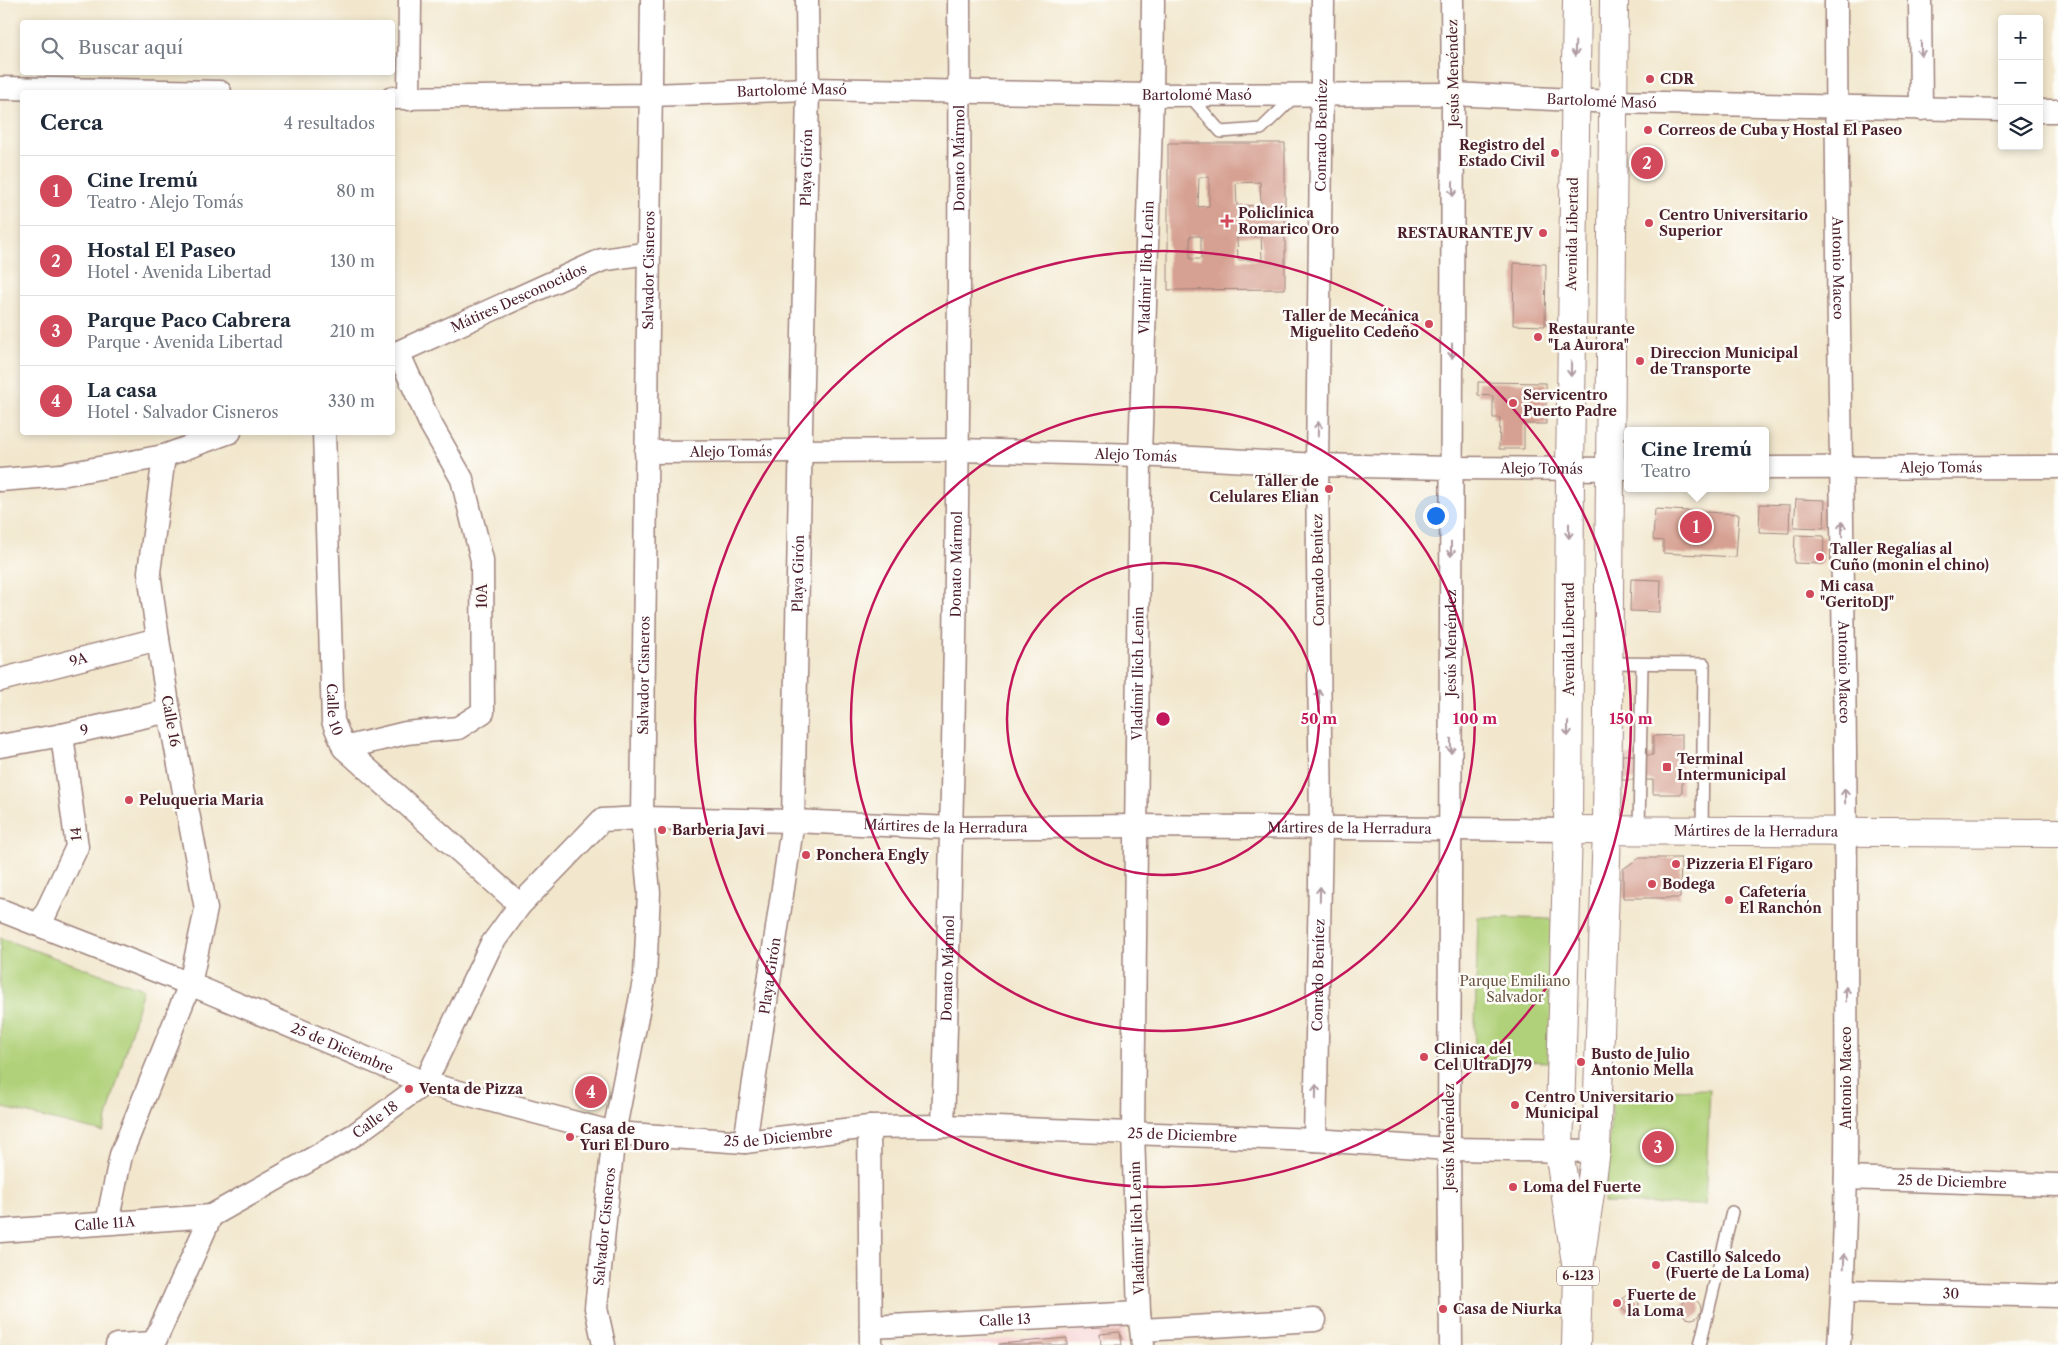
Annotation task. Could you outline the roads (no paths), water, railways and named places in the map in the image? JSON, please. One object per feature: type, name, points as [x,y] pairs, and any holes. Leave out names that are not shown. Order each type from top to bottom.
[{"type":"main road","name":"Avenida Libertad","points":[[1577,0],[1574,100],[1568,830],[1559,1151],[1578,1276]]},
{"type":"main road","name":"Avenida Libertad","points":[[1576,1345],[1578,1276],[1596,1151],[1607,830],[1608,663],[1618,469],[1612,102],[1614,0]]},
{"type":"main road","name":"Mártires de la Herradura","points":[[1568,830],[2058,833]]},
{"type":"street","points":[[401,98],[410,0]]},
{"type":"street","name":"Salvador Cisneros","points":[[604,1345],[596,1308],[614,1133],[645,976],[649,892],[642,818],[652,0]]},
{"type":"street","name":"Playa Girón","points":[[745,1142],[793,821],[808,89],[807,0]]},
{"type":"street","name":"Donato Mármol","points":[[943,1126],[952,828],[958,450],[959,0]]},
{"type":"street","name":"Vladímir Ilich Lenin","points":[[1141,1330],[1134,1133],[1140,455],[1152,95],[1152,0]]},
{"type":"street","name":"Conrado Benítez","points":[[1315,1140],[1321,829],[1317,465],[1323,0]]},
{"type":"street","name":"Jesús Menéndez","points":[[1451,1345],[1449,1149],[1454,94],[1452,0]]},
{"type":"street","name":"Antonio Maceo","points":[[1836,0],[1846,832],[1846,1178],[1843,1291],[1839,1345]]},
{"type":"street","points":[[1920,0],[1921,109]]},
{"type":"street","points":[[0,88],[110,90]]},
{"type":"street","name":"Bartolomé Masó","points":[[401,98],[652,95],[808,89],[1152,95],[1454,94],[1612,102],[1998,110]]},
{"type":"street","points":[[2043,111],[2058,111]]},
{"type":"street","name":"Mátires Desconocidos","points":[[395,353],[602,260],[648,253]]},
{"type":"street","name":"10A","points":[[344,748],[406,733],[458,728],[482,712],[482,560],[462,479],[430,424],[395,353]]},
{"type":"street","points":[[0,480],[61,475],[164,456],[222,435]]},
{"type":"street","name":"Calle 10","points":[[324,435],[333,721],[344,748],[520,905]]},
{"type":"street","name":"Alejo Tomás","points":[[646,452],[958,450],[1140,455],[1317,465],[1618,469]]},
{"type":"street","name":"Calle 16","points":[[108,1223],[121,1155],[190,984],[206,909],[169,711],[150,572],[164,456]]},
{"type":"street","name":"Alejo Tomás","points":[[1769,468],[2058,467]]},
{"type":"street","name":"9A","points":[[0,680],[158,640]]},
{"type":"street","name":"9","points":[[0,746],[62,735],[169,711]]},
{"type":"street","name":"14","points":[[40,926],[78,847],[62,735]]},
{"type":"street","name":"Mártires de la Herradura","points":[[642,818],[793,821],[952,828],[1137,826],[1568,830]]},
{"type":"street","name":"Calle 18","points":[[211,1216],[354,1135],[426,1083],[492,945],[520,905],[602,820],[642,818]]},
{"type":"street","name":"25 de Diciembre","points":[[0,910],[190,984],[426,1083],[614,1133],[745,1142],[869,1127],[943,1126],[1315,1140],[1449,1149],[1596,1151]]},
{"type":"street","points":[[869,1127],[871,1336]]},
{"type":"street","name":"25 de Diciembre","points":[[1846,1178],[2058,1185]]},
{"type":"street","points":[[117,1345],[153,1344],[211,1216]]},
{"type":"street","name":"Calle 11A","points":[[0,1232],[211,1216]]},
{"type":"street","name":"30","points":[[1843,1291],[2058,1296]]},
{"type":"street","name":"Calle 13","points":[[871,1336],[1141,1330],[1315,1320]]},
{"type":"lane","points":[[1189,95],[1221,132],[1261,129],[1297,94]]},
{"type":"lane","points":[[1608,663],[1704,664],[1702,831]]},
{"type":"lane","points":[[1639,830],[1642,664]]},
{"type":"lane","points":[[1700,1345],[1732,1212]]},
{"type":"place","name":"CDR","points":[[1650,79]]},
{"type":"place","name":"Correos de Cuba y Hostal El Paseo","points":[[1648,130]]},
{"type":"place","name":"Registro del Estado Civil","points":[[1555,153]]},
{"type":"place","name":"Hostal El Paseo","points":[[1647,163]]},
{"type":"place","name":"Policlínica Romarico Oro","points":[[1227,221]]},
{"type":"place","name":"Centro Universitario Superior","points":[[1649,223]]},
{"type":"place","name":"RESTAURANTE JV","points":[[1543,233]]},
{"type":"place","name":"Taller de Mecánica Miguelito Cedeño","points":[[1429,324]]},
{"type":"place","name":"Restaurante \"La Aurora\"","points":[[1538,337]]},
{"type":"place","name":"Direccion Municipal de Transporte","points":[[1640,361]]},
{"type":"place","name":"Servicentro Puerto Padre","points":[[1513,403]]},
{"type":"place","name":"Taller de Celulares Elian","points":[[1329,489]]},
{"type":"place","name":"Cine Iremú","points":[[1696,527]]},
{"type":"place","name":"Taller Regalías al Cuño (monin el chino)","points":[[1820,557]]},
{"type":"place","name":"Mi casa \"GeritoDJ\"","points":[[1810,594]]},
{"type":"place","name":"Terminal Intermunicipal","points":[[1667,767]]},
{"type":"place","name":"Peluqueria Maria","points":[[129,800]]},
{"type":"place","name":"Barberia Javi","points":[[662,830]]},
{"type":"place","name":"Ponchera Engly","points":[[806,855]]},
{"type":"place","name":"Pizzeria El Fígaro","points":[[1676,864]]},
{"type":"place","name":"Bodega","points":[[1652,884]]},
{"type":"place","name":"Cafetería El Ranchón","points":[[1729,900]]},
{"type":"place","name":"Clinica del Cel UltraDJ79","points":[[1424,1057]]},
{"type":"place","name":"Busto de Julio Antonio Mella","points":[[1581,1062]]},
{"type":"place","name":"Venta de Pizza","points":[[409,1089]]},
{"type":"place","name":"La casa","points":[[591,1092]]},
{"type":"place","name":"Centro Universitario Municipal","points":[[1515,1105]]},
{"type":"place","name":"Casa de Yuri El Duro","points":[[570,1137]]},
{"type":"place","name":"Parque Paco Cabrera","points":[[1658,1147]]},
{"type":"place","name":"Loma del Fuerte","points":[[1513,1187]]},
{"type":"place","name":"Castillo Salcedo (Fuerte de La Loma)","points":[[1656,1265]]},
{"type":"place","name":"Fuerte de la Loma","points":[[1617,1303]]},
{"type":"place","name":"Casa de Niurka","points":[[1443,1309]]},
{"type":"park label","name":"Parque Emiliano Salvador","points":[[1515,990]]}]
